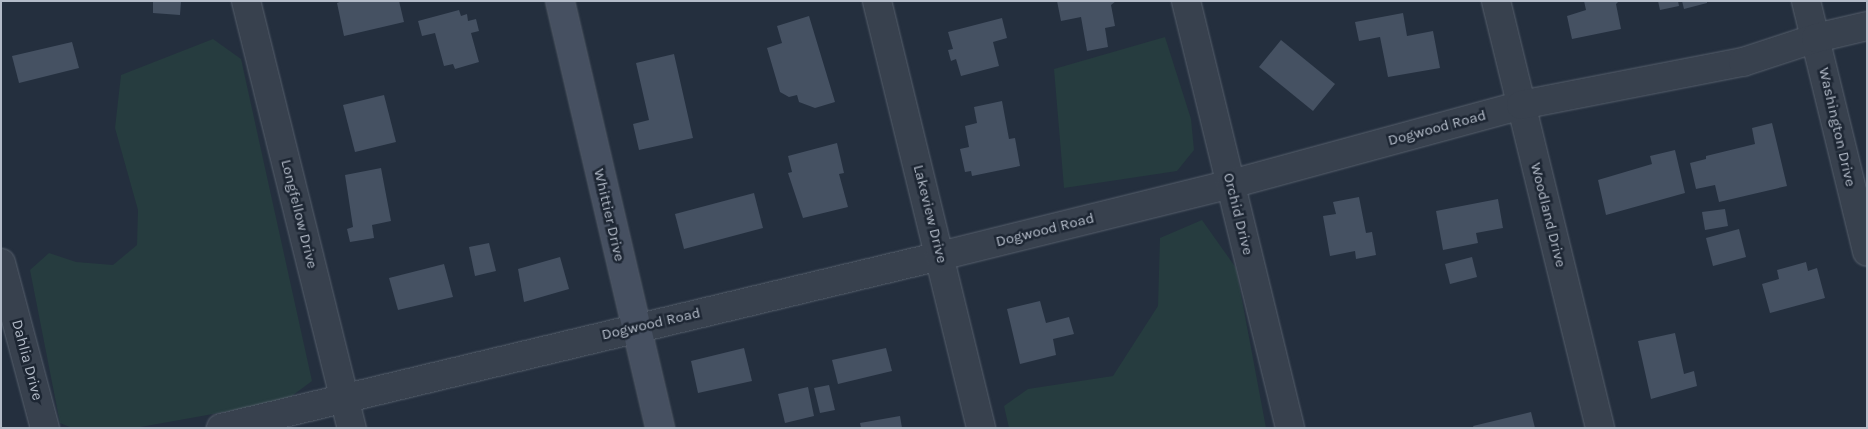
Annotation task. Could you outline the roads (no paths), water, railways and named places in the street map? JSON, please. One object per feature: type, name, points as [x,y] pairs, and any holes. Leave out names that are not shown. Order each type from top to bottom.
[{"type":"street","name":"Longfellow Drive","points":[[246,1],[352,428]]},
{"type":"street","name":"Whittier Drive","points":[[560,1],[660,428]]},
{"type":"street","name":"Lakeview Drive","points":[[877,1],[981,428]]},
{"type":"street","name":"Orchid Drive","points":[[1186,1],[1290,428]]},
{"type":"street","name":"Woodland Drive","points":[[1496,1],[1600,428]]},
{"type":"street","name":"Washington Drive","points":[[1806,1],[1867,252]]},
{"type":"street","name":"Dogwood Road","points":[[221,428],[940,256],[1230,184],[1521,105],[1743,62],[1816,38],[1867,26]]},
{"type":"street","name":"Dahlia Drive","points":[[1,263],[45,428]]}]
